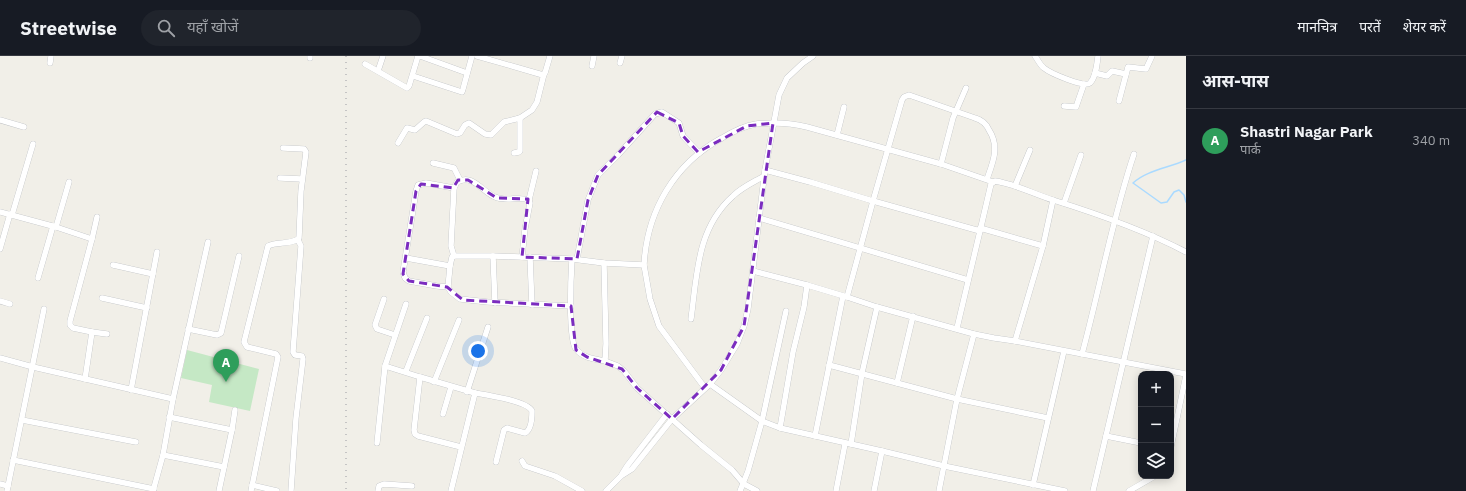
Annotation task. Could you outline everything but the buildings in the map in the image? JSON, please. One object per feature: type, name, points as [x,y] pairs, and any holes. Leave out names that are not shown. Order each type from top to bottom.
[{"type":"street","points":[[50,63],[51,56]]},
{"type":"street","points":[[378,71],[383,56]]},
{"type":"street","points":[[365,64],[407,88],[413,76],[419,56],[467,73]]},
{"type":"street","points":[[413,76],[462,92],[472,56]]},
{"type":"street","points":[[477,56],[544,74]]},
{"type":"street","points":[[398,143],[407,128],[415,130],[425,121],[457,134],[460,133],[468,123],[489,135],[504,122],[520,118],[532,110],[537,102],[550,56]]},
{"type":"street","points":[[592,66],[594,56]]},
{"type":"street","points":[[620,62],[622,56]]},
{"type":"street","points":[[606,491],[621,476],[632,469],[672,419],[708,386],[730,357],[744,326],[748,309],[765,173],[779,95],[785,82],[795,70],[813,56]]},
{"type":"street","points":[[1037,57],[1043,67],[1049,71],[1068,80],[1084,84],[1091,82],[1095,73],[1098,56]]},
{"type":"street","points":[[1119,101],[1129,66],[1146,69],[1152,56]]},
{"type":"street","points":[[1095,73],[1106,76],[1112,71],[1126,74]]},
{"type":"street","points":[[1064,106],[1076,107],[1084,84]]},
{"type":"street","points":[[941,164],[956,111],[966,88]]},
{"type":"street","points":[[815,436],[845,296],[861,249],[887,149],[904,97],[909,95],[981,120],[987,125],[996,149],[987,179]]},
{"type":"street","points":[[837,135],[844,107]]},
{"type":"street","points":[[699,153],[683,136],[679,123],[662,112],[655,114],[598,176],[588,200],[574,259],[571,306],[573,344],[580,353],[587,357],[618,366],[624,371],[637,388],[732,470],[744,484],[757,491]]},
{"type":"street","points":[[514,153],[519,153],[520,151],[520,118]]},
{"type":"street","points":[[0,120],[24,127]]},
{"type":"street","points":[[1065,491],[944,466],[780,428],[762,421],[708,386],[659,326],[650,299],[644,265],[644,254],[652,222],[664,192],[675,176],[699,153],[716,141],[754,124],[795,124],[941,164],[993,182],[996,181],[1016,186],[1053,200],[1115,220],[1186,252]]},
{"type":"street","points":[[0,249],[33,144]]},
{"type":"street","points":[[283,148],[305,150],[306,152],[302,179],[298,240],[301,246],[293,352],[296,355],[302,356],[303,359],[296,418],[291,491]]},
{"type":"street","points":[[1016,186],[1030,150]]},
{"type":"street","points":[[1082,354],[1124,184],[1134,154]]},
{"type":"street","points":[[1064,203],[1081,155]]},
{"type":"street","points":[[433,163],[454,168],[460,180]]},
{"type":"street","points":[[522,257],[530,200],[536,171]]},
{"type":"street","points":[[691,319],[698,266],[704,238],[708,229],[714,218],[733,195],[765,173],[810,182],[873,202],[1043,246]]},
{"type":"street","points":[[280,178],[302,179]]},
{"type":"street","points":[[530,200],[497,198],[476,182],[460,180],[457,182],[454,188],[451,246],[454,256],[452,257],[450,266],[448,287],[451,292],[460,299],[495,303],[571,306]]},
{"type":"street","points":[[38,278],[69,182]]},
{"type":"street","points":[[957,328],[991,184],[993,182]]},
{"type":"street","points":[[448,287],[425,284],[407,279],[403,274],[418,185],[426,183],[454,188]]},
{"type":"street","points":[[1014,341],[1043,246],[1053,200]]},
{"type":"street","points":[[0,212],[55,226],[92,239]]},
{"type":"street","points":[[97,217],[70,324],[73,328],[107,334]]},
{"type":"street","points":[[760,218],[968,280]]},
{"type":"street","points":[[1093,491],[1152,236]]},
{"type":"street","points":[[277,491],[252,488],[278,357],[276,354],[247,347],[244,342],[268,246],[298,240]]},
{"type":"street","points":[[13,460],[154,490],[163,455],[169,417],[208,242]]},
{"type":"street","points":[[131,390],[157,252]]},
{"type":"street","points":[[188,330],[217,335],[221,333],[239,256]]},
{"type":"street","points":[[454,256],[574,259],[604,263],[644,265]]},
{"type":"street","points":[[493,256],[495,303]]},
{"type":"street","points":[[530,257],[532,305]]},
{"type":"street","points":[[406,258],[450,266]]},
{"type":"street","points":[[604,263],[605,361]]},
{"type":"street","points":[[114,265],[153,274]]},
{"type":"street","points":[[753,271],[807,285],[877,307],[957,328],[974,334],[1186,374],[1172,443]]},
{"type":"street","points":[[780,428],[807,285]]},
{"type":"street","points":[[102,298],[147,308]]},
{"type":"street","points":[[384,299],[375,325],[381,331],[395,335]]},
{"type":"street","points":[[0,301],[10,304]]},
{"type":"street","points":[[377,443],[385,366],[406,304]]},
{"type":"street","points":[[836,491],[848,444],[877,307]]},
{"type":"street","points":[[0,484],[8,489],[44,309]]},
{"type":"street","points":[[740,491],[744,484],[762,421],[786,311]]},
{"type":"street","points":[[897,384],[913,316]]},
{"type":"street","points":[[406,371],[427,318]]},
{"type":"street","points":[[434,382],[459,320]]},
{"type":"street","points":[[467,392],[488,327]]},
{"type":"street","points":[[85,379],[92,332]]},
{"type":"street","points":[[939,491],[957,399],[974,334]]},
{"type":"street","points":[[1033,485],[1064,351]]},
{"type":"street","points":[[0,358],[173,399]]},
{"type":"street","points":[[385,366],[406,371],[434,382],[467,392],[508,400],[529,407],[532,411],[528,432],[525,433],[507,428],[504,430],[496,462]]},
{"type":"street","points":[[829,366],[957,399],[1048,418]]},
{"type":"street","points":[[420,377],[414,433],[418,436],[461,446]]},
{"type":"street","points":[[443,414],[451,387]]},
{"type":"street","points":[[451,491],[475,393]]},
{"type":"street","points":[[219,491],[235,410]]},
{"type":"street","points":[[621,476],[667,414]]},
{"type":"street","points":[[169,417],[232,430]]},
{"type":"street","points":[[22,420],[136,442]]},
{"type":"street","points":[[1106,436],[1138,442]]},
{"type":"street","points":[[874,491],[882,451]]},
{"type":"street","points":[[163,455],[224,468]]},
{"type":"street","points":[[522,461],[525,466],[562,479],[582,491]]},
{"type":"street","points":[[1129,491],[1150,479]]},
{"type":"street","points":[[378,491],[379,486],[384,484],[412,486]]},
{"type":"highlighted area","points":[[657,112],[679,123],[683,136],[698,152],[747,126],[773,123],[744,326],[721,370],[672,419],[637,388],[622,369],[587,357],[576,350],[571,306],[463,300],[447,287],[409,281],[403,274],[416,191],[421,184],[453,188],[458,180],[468,180],[497,198],[528,199],[522,257],[577,259],[588,200],[598,175]]},
{"type":"green space","points":[[187,350],[259,369],[250,411],[209,402],[212,385],[181,378]]},
{"type":"waterway","points":[[1186,160],[1151,172],[1133,183],[1161,203],[1167,202],[1174,192],[1179,190],[1184,195],[1186,202]]},
{"type":"railway","points":[[346,56],[346,491]]},
{"type":"place","name":"Shastri Nagar Park","points":[[226,382]]}]
